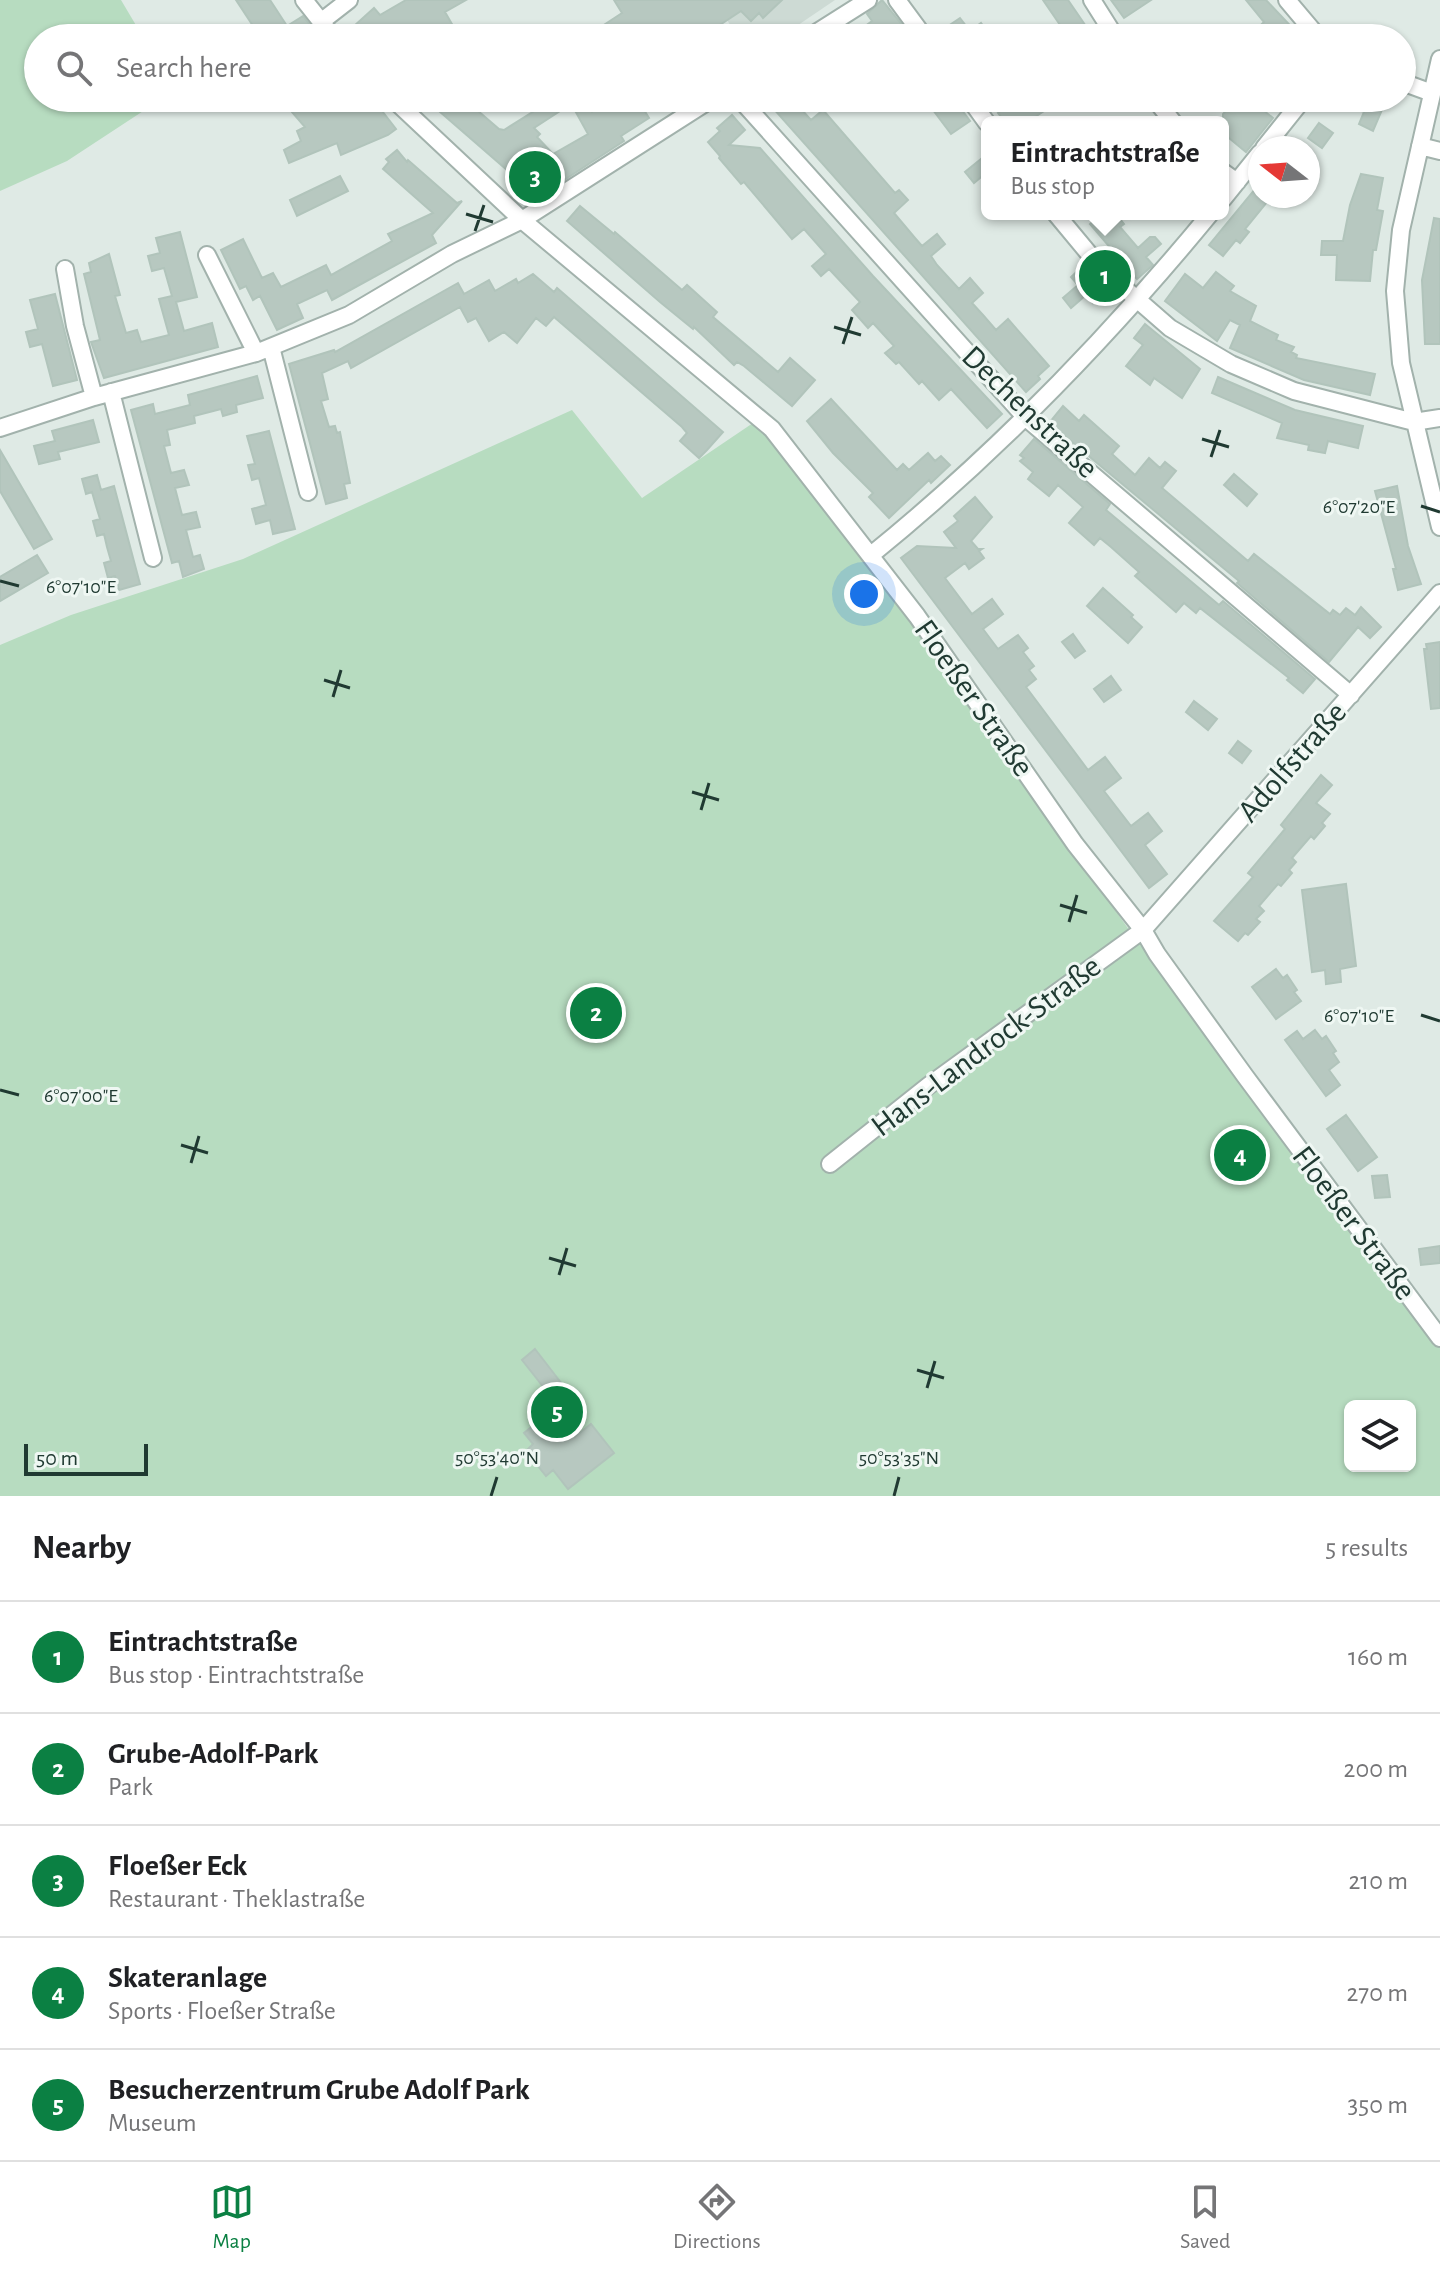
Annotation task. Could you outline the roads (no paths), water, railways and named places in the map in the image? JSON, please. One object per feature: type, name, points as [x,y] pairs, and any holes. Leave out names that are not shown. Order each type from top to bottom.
[{"type":"street","points":[[304,0],[324,24]]},
{"type":"street","points":[[322,21],[349,0]]},
{"type":"street","points":[[830,24],[868,0]]},
{"type":"street","points":[[897,0],[915,24]]},
{"type":"street","points":[[1092,0],[1107,24]]},
{"type":"street","points":[[1287,0],[1307,24]]},
{"type":"street","points":[[1440,59],[1401,230],[1395,291],[1401,363],[1440,527]]},
{"type":"street","points":[[1416,87],[1432,93]]},
{"type":"street","name":"Floeßer Straße","points":[[407,112],[522,220],[772,429],[917,616],[1084,856],[1143,930],[1245,1076],[1440,1338]]},
{"type":"street","points":[[0,428],[94,397],[264,350],[349,315],[452,254],[522,220],[691,112]]},
{"type":"street","name":"Dechenstraße","points":[[752,112],[1026,418],[1351,695]]},
{"type":"street","points":[[1274,136],[1293,112]]},
{"type":"street","points":[[1420,146],[1440,151]]},
{"type":"street","points":[[1230,177],[1248,163]]},
{"type":"street","points":[[1061,220],[1100,267],[1170,328],[1231,364],[1294,391],[1414,422],[1440,418]]},
{"type":"street","points":[[871,555],[919,517],[1026,418],[1139,301],[1205,220]]},
{"type":"street","points":[[207,255],[264,350],[308,492]]},
{"type":"street","points":[[65,269],[75,326],[94,397]]},
{"type":"street","points":[[111,392],[153,558]]},
{"type":"street","name":"Adolfstraße","points":[[1143,930],[1440,593]]},
{"type":"street","name":"Hans-Landrock-Straße","points":[[830,1164],[928,1086],[1143,930]]},
{"type":"place","name":"Floeßer Eck","points":[[535,177]]},
{"type":"place","name":"Eintrachtstraße","points":[[1105,276]]},
{"type":"place","name":"Grube-Adolf-Park","points":[[596,1013]]},
{"type":"place","name":"Skateranlage","points":[[1240,1155]]},
{"type":"place","name":"Besucherzentrum Grube Adolf Park","points":[[557,1412]]}]
